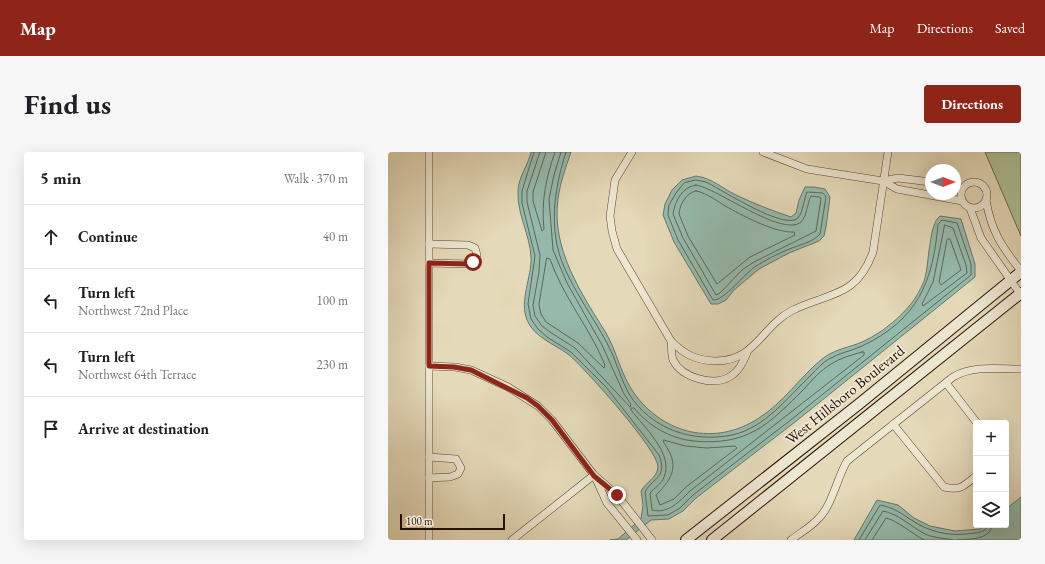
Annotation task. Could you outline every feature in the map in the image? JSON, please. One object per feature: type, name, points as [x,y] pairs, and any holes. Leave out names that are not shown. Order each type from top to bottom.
[{"type":"street","points":[[429,152],[429,540]]},
{"type":"street","points":[[632,152],[615,180],[610,216],[617,249],[671,341],[681,351],[692,358],[707,361],[735,359],[747,353],[759,343],[779,320],[793,311],[846,289],[858,280],[868,266],[872,252],[888,152]]},
{"type":"street","points":[[763,152],[806,170],[883,181],[898,178],[925,181]]},
{"type":"street","points":[[883,181],[897,189],[925,191]]},
{"type":"street","points":[[961,185],[973,182],[981,184],[987,191],[986,200],[994,232],[1003,249],[1021,272]]},
{"type":"street","points":[[962,201],[961,193],[965,185]]},
{"type":"street","points":[[959,200],[970,208],[981,238],[1021,294]]},
{"type":"street","points":[[970,208],[978,208],[986,200]]},
{"type":"street","points":[[429,244],[468,245],[475,248],[477,254],[475,260],[469,264],[429,263]]},
{"type":"street","name":"West Hillsboro Boulevard","points":[[686,540],[858,404],[1021,272]]},
{"type":"street","name":"West Hillsboro Boulevard","points":[[712,540],[1021,294]]},
{"type":"street","points":[[671,341],[672,358],[684,373],[700,379],[724,379],[736,372],[747,353]]},
{"type":"street","points":[[429,366],[454,367],[471,370],[527,398],[538,406],[552,420],[594,476],[607,503],[637,540]]},
{"type":"street","points":[[791,540],[819,519],[825,510],[841,471],[847,461],[962,371],[972,369],[1021,368]]},
{"type":"street","points":[[946,383],[975,420]]},
{"type":"street","points":[[893,424],[944,487],[954,490],[962,487],[973,478]]},
{"type":"street","points":[[429,457],[456,459],[461,468],[455,476],[429,478]]},
{"type":"street","points":[[594,476],[617,495],[634,519],[652,540]]},
{"type":"street","points":[[512,540],[594,476]]},
{"type":"street","points":[[607,503],[617,495]]},
{"type":"shaded area","points":[[985,152],[1021,152],[1021,236]]},
{"type":"water","points":[[531,152],[571,152],[560,187],[557,217],[559,235],[570,269],[587,302],[610,340],[626,379],[634,393],[646,407],[660,418],[675,427],[691,432],[708,434],[725,432],[742,427],[759,418],[776,405],[814,366],[826,356],[864,341],[893,323],[917,296],[922,285],[925,278],[931,235],[936,220],[940,216],[961,219],[975,264],[975,277],[795,422],[696,498],[683,511],[669,519],[651,520],[626,540],[610,540],[618,539],[641,519],[643,505],[641,491],[654,477],[658,467],[655,458],[634,427],[589,374],[568,354],[539,336],[527,320],[524,305],[531,257],[519,208],[518,187]]},
{"type":"water","points":[[696,176],[712,181],[751,202],[791,217],[796,213],[799,200],[805,187],[825,189],[830,197],[824,236],[819,241],[789,253],[759,269],[734,290],[726,300],[718,304],[711,304],[674,242],[663,215],[665,204],[672,190],[682,180]]},
{"type":"water","points":[[1021,497],[1021,540],[854,540],[877,500],[898,505],[914,518],[930,526],[955,531],[981,528],[1009,528],[1009,507]]},
{"type":"route","points":[[473,262],[469,264],[429,263],[429,366],[454,367],[471,370],[488,377],[527,398],[538,406],[552,420],[594,476],[617,495]]}]
